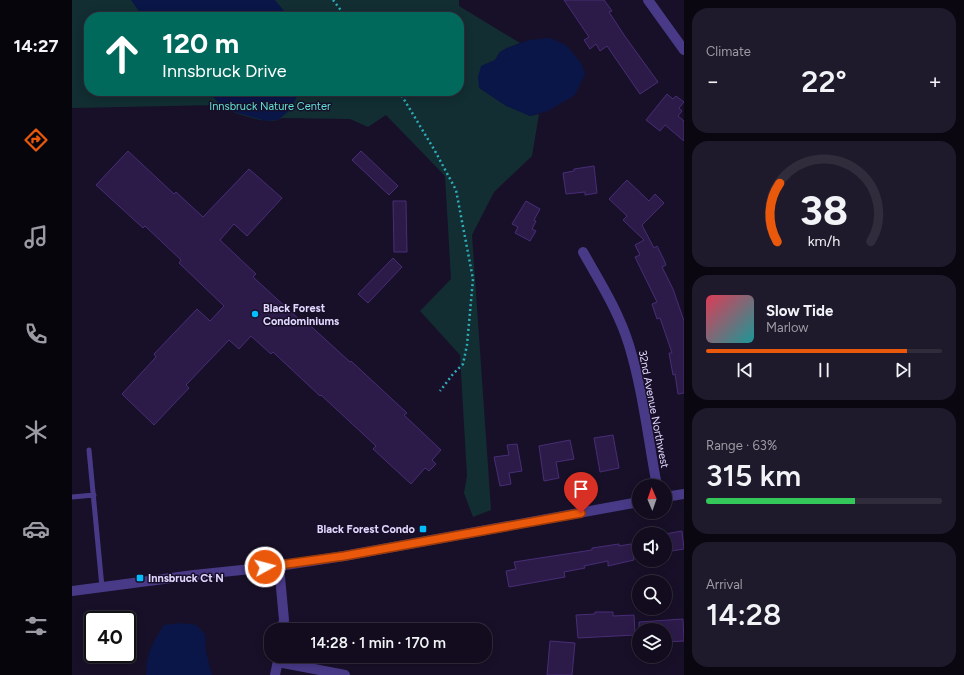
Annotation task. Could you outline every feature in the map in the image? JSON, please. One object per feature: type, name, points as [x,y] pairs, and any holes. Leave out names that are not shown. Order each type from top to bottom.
[{"type":"street","points":[[648,0],[684,50]]},
{"type":"street","name":"32nd Avenue Northwest","points":[[583,252],[618,317],[628,344],[638,377],[656,479]]},
{"type":"street","points":[[672,496],[684,494]]},
{"type":"street","points":[[72,591],[194,575],[279,566],[344,556],[632,503]]},
{"type":"street","points":[[279,566],[283,623]]},
{"type":"street","points":[[275,675],[277,663]]},
{"type":"street","points":[[295,663],[345,675]]},
{"type":"lane","points":[[89,450],[102,587]]},
{"type":"lane","points":[[72,497],[94,495]]},
{"type":"path","points":[[333,0],[342,12]]},
{"type":"path","points":[[402,96],[435,151],[456,190],[473,279],[464,364],[453,374],[440,391]]},
{"type":"green space","name":"Innsbruck Nature Center","points":[[72,0],[459,0],[459,6],[520,43],[500,52],[495,60],[482,66],[520,111],[530,116],[539,114],[532,156],[494,192],[472,235],[491,510],[473,517],[464,493],[467,476],[460,355],[420,311],[451,279],[445,176],[386,115],[368,127],[350,119],[282,118],[270,121],[262,120],[224,109],[221,105],[72,108]]},
{"type":"shaded area","points":[[131,0],[275,0],[285,12],[139,12]]},
{"type":"shaded area","points":[[550,38],[566,45],[581,63],[585,74],[575,95],[548,111],[530,116],[506,106],[479,88],[478,77],[481,66],[495,60],[500,52],[529,40]]},
{"type":"shaded area","points":[[212,96],[297,96],[289,111],[278,120],[266,121],[224,109]]},
{"type":"shaded area","points":[[180,623],[196,625],[205,634],[206,652],[212,675],[146,675],[147,661],[151,648],[164,625]]},
{"type":"building","points":[[564,0],[604,0],[612,11],[609,12],[624,35],[658,82],[640,94],[607,46],[600,51],[596,44],[590,49],[584,40],[589,37]]},
{"type":"building","points":[[667,94],[673,99],[676,96],[684,102],[679,108],[682,111],[678,116],[684,121],[684,141],[665,125],[660,131],[646,120]]},
{"type":"building","name":"Black Forest Condominiums","points":[[128,151],[174,194],[176,192],[203,217],[249,169],[282,198],[247,236],[234,224],[220,240],[256,274],[253,277],[301,321],[303,319],[350,362],[351,361],[407,413],[404,415],[441,450],[432,460],[436,464],[429,471],[425,468],[411,484],[373,449],[376,446],[321,395],[320,396],[273,352],[271,354],[251,336],[239,349],[229,340],[186,385],[189,388],[154,425],[122,394],[156,357],[154,354],[197,309],[210,321],[224,306],[179,263],[181,260],[145,226],[143,228],[96,185]]},
{"type":"building","points":[[361,151],[398,186],[389,195],[352,160]]},
{"type":"building","points":[[594,166],[597,193],[585,195],[585,192],[566,194],[563,173],[574,171],[574,169]]},
{"type":"building","points":[[627,180],[649,201],[655,194],[664,203],[642,225],[654,248],[657,246],[664,260],[666,265],[662,267],[673,289],[684,321],[684,393],[678,394],[675,374],[673,375],[669,353],[672,353],[660,318],[657,319],[652,304],[657,302],[635,257],[640,255],[635,245],[644,240],[623,220],[627,216],[609,199]]},
{"type":"building","points":[[393,201],[406,201],[407,252],[394,252]]},
{"type":"building","points":[[526,201],[540,209],[534,220],[536,221],[532,229],[536,231],[530,241],[515,233],[518,227],[512,224]]},
{"type":"building","points":[[393,258],[402,267],[368,303],[358,294]]},
{"type":"building","points":[[613,435],[619,468],[600,472],[594,438]]},
{"type":"building","points":[[570,440],[574,459],[556,462],[559,478],[544,481],[539,446]]},
{"type":"building","points":[[517,444],[522,471],[509,473],[511,484],[500,486],[494,457],[509,455],[507,445]]},
{"type":"building","points":[[682,531],[684,549],[672,551],[672,533]]},
{"type":"building","points":[[619,544],[619,546],[631,544],[632,560],[608,566],[608,561],[584,566],[585,568],[564,572],[565,577],[509,587],[506,571],[516,569],[514,562],[592,550],[592,548]]},
{"type":"building","points":[[595,612],[613,612],[613,616],[634,615],[634,623],[632,623],[632,635],[578,638],[576,615],[595,614]]},
{"type":"building","points":[[683,619],[684,641],[672,642],[672,623],[639,622]]},
{"type":"building","points":[[550,641],[575,643],[572,675],[547,675]]},
{"type":"place","name":"Black Forest Condominiums","points":[[255,314]]},
{"type":"place","name":"Black Forest Condo","points":[[423,529]]},
{"type":"place","name":"Innsbruck Ct N","points":[[140,578]]},
{"type":"route","points":[[265,567],[344,556],[581,513]]}]
